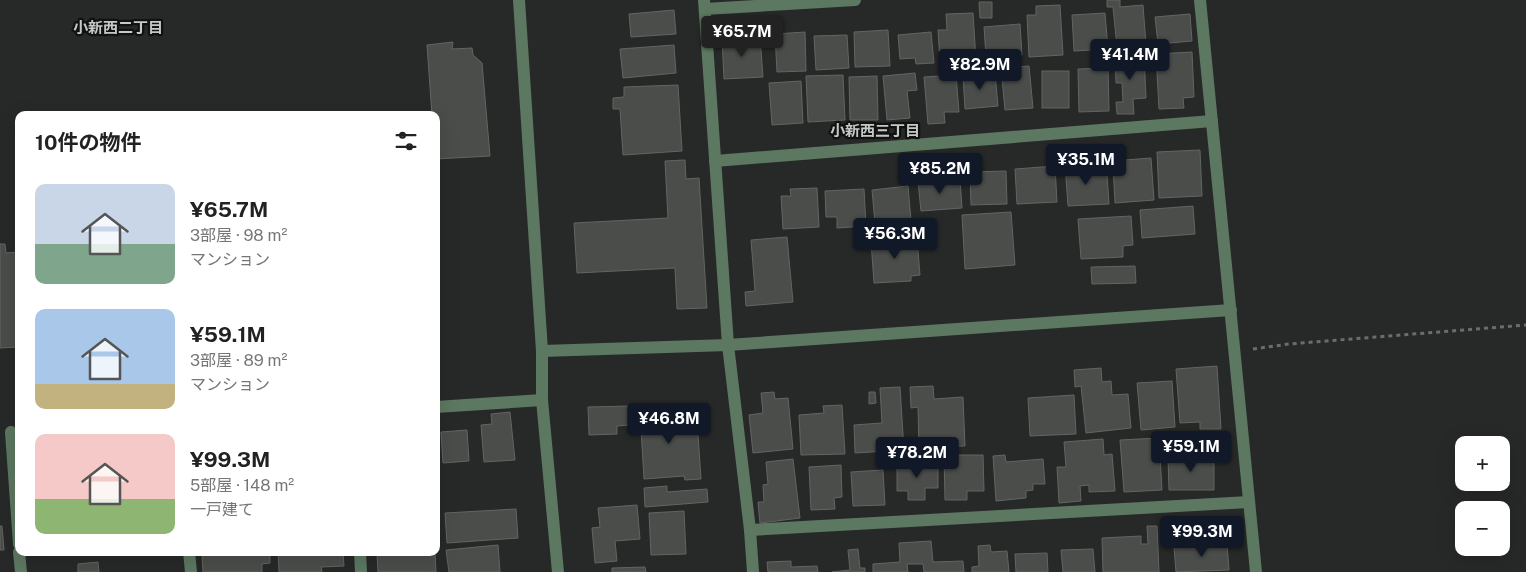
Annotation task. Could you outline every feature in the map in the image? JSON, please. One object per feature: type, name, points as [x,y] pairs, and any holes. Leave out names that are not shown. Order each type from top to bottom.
[{"type":"street","points":[[519,0],[542,351],[542,400],[558,572]]},
{"type":"street","points":[[753,572],[750,530],[728,345],[705,4],[855,0]]},
{"type":"street","points":[[1200,0],[1256,572]]},
{"type":"street","points":[[715,161],[1212,121]]},
{"type":"street","points":[[542,351],[728,345],[1231,310]]},
{"type":"street","points":[[440,407],[542,400]]},
{"type":"street","points":[[10,432],[15,494]]},
{"type":"street","points":[[750,530],[1249,502]]},
{"type":"street","points":[[19,556],[21,572]]},
{"type":"street","points":[[189,556],[191,572]]},
{"type":"street","points":[[360,556],[361,572]]},
{"type":"path","points":[[1235,352],[1289,344],[1526,325]]},
{"type":"building","points":[[1107,0],[1120,0],[1120,7],[1143,5],[1146,45],[1117,47],[1113,7],[1107,7]]},
{"type":"building","points":[[979,2],[992,2],[992,18],[980,18]]},
{"type":"building","points":[[1060,5],[1063,55],[1029,57],[1027,15],[1036,15],[1036,6]]},
{"type":"building","points":[[674,10],[676,34],[631,37],[629,14]]},
{"type":"building","points":[[973,13],[976,60],[940,62],[938,30],[947,30],[946,14]]},
{"type":"building","points":[[1105,13],[1108,49],[1074,51],[1072,15]]},
{"type":"building","points":[[1190,14],[1192,41],[1158,44],[1155,17]]},
{"type":"building","points":[[1020,24],[1022,55],[986,57],[984,27]]},
{"type":"building","points":[[888,30],[890,66],[855,67],[854,32]]},
{"type":"building","points":[[805,32],[806,71],[777,72],[775,34]]},
{"type":"building","points":[[931,32],[934,63],[916,64],[915,58],[900,59],[898,35]]},
{"type":"building","points":[[847,35],[849,68],[816,70],[814,36]]},
{"type":"building","points":[[760,37],[763,77],[724,79],[722,39]]},
{"type":"building","points":[[453,42],[452,49],[472,48],[473,55],[482,63],[490,156],[440,159],[440,111],[432,111],[427,45]]},
{"type":"building","points":[[674,45],[676,73],[623,78],[620,49]]},
{"type":"building","points":[[1192,52],[1194,97],[1183,98],[1184,108],[1159,109],[1156,54]]},
{"type":"building","points":[[1144,55],[1146,98],[1133,99],[1134,114],[1117,114],[1116,102],[1123,102],[1122,83],[1116,83],[1115,56]]},
{"type":"building","points":[[1029,66],[1033,108],[1005,110],[1001,68]]},
{"type":"building","points":[[1108,68],[1109,111],[1079,112],[1078,69]]},
{"type":"building","points":[[1042,71],[1069,71],[1069,108],[1042,108]]},
{"type":"building","points":[[915,73],[917,90],[907,91],[910,118],[887,120],[883,76]]},
{"type":"building","points":[[995,73],[998,106],[965,109],[963,75]]},
{"type":"building","points":[[843,75],[845,120],[808,122],[806,76]]},
{"type":"building","points":[[956,75],[959,112],[944,112],[945,123],[928,124],[924,77]]},
{"type":"building","points":[[877,76],[878,120],[850,120],[849,77]]},
{"type":"building","points":[[801,81],[803,123],[772,125],[769,83]]},
{"type":"building","points":[[678,85],[682,151],[623,155],[620,109],[613,109],[613,98],[624,97],[624,87]]},
{"type":"building","points":[[1200,150],[1202,196],[1159,198],[1157,152]]},
{"type":"building","points":[[1151,158],[1154,200],[1115,203],[1113,166],[1125,165],[1125,160]]},
{"type":"building","points":[[685,160],[686,179],[699,178],[707,308],[677,309],[675,268],[577,273],[574,223],[668,218],[665,161]]},
{"type":"building","points":[[1091,163],[1092,175],[1107,174],[1109,204],[1068,206],[1065,164]]},
{"type":"building","points":[[1055,166],[1057,202],[1017,204],[1015,169]]},
{"type":"building","points":[[1006,171],[1007,204],[971,205],[970,172]]},
{"type":"building","points":[[960,179],[962,208],[921,211],[918,182]]},
{"type":"building","points":[[908,186],[911,220],[875,223],[872,190]]},
{"type":"building","points":[[817,188],[819,227],[783,229],[781,196],[791,196],[790,189]]},
{"type":"building","points":[[864,189],[866,226],[837,228],[837,217],[826,217],[825,191]]},
{"type":"building","points":[[1193,206],[1195,234],[1142,238],[1140,210]]},
{"type":"building","points":[[1011,212],[1015,265],[965,269],[962,215]]},
{"type":"building","points":[[1131,216],[1133,245],[1123,246],[1123,257],[1081,259],[1078,219]]},
{"type":"building","points":[[787,237],[793,302],[746,306],[745,292],[755,291],[751,240]]},
{"type":"building","points":[[917,238],[920,275],[911,276],[911,281],[874,283],[871,241]]},
{"type":"building","points":[[0,244],[5,244],[6,253],[15,252],[15,347],[0,348]]},
{"type":"building","points":[[1135,266],[1136,283],[1092,284],[1091,267]]},
{"type":"building","points":[[1217,366],[1221,429],[1200,429],[1200,422],[1180,423],[1176,369]]},
{"type":"building","points":[[1101,368],[1102,382],[1111,381],[1112,395],[1128,394],[1131,428],[1086,433],[1081,386],[1075,387],[1074,370]]},
{"type":"building","points":[[1172,381],[1175,427],[1141,430],[1137,383]]},
{"type":"building","points":[[933,386],[934,399],[963,397],[965,446],[919,447],[918,407],[911,408],[910,387]]},
{"type":"building","points":[[900,387],[904,450],[855,453],[854,425],[882,423],[880,388]]},
{"type":"building","points":[[774,392],[775,399],[788,398],[793,449],[753,453],[749,415],[763,413],[761,393]]},
{"type":"building","points":[[869,392],[875,392],[876,403],[869,404]]},
{"type":"building","points":[[1074,395],[1076,434],[1030,436],[1028,398]]},
{"type":"building","points":[[673,404],[674,421],[697,420],[701,479],[685,480],[684,476],[644,479],[640,413],[656,412],[655,405]]},
{"type":"building","points":[[842,405],[845,454],[801,455],[799,415],[824,413],[823,406]]},
{"type":"building","points":[[630,406],[630,425],[617,426],[617,434],[589,435],[588,407]]},
{"type":"building","points":[[510,412],[515,460],[484,462],[481,425],[492,424],[491,414]]},
{"type":"building","points":[[467,430],[469,461],[443,463],[441,432]]},
{"type":"building","points":[[1159,438],[1162,490],[1124,492],[1120,440]]},
{"type":"building","points":[[1103,439],[1104,455],[1112,454],[1115,491],[1089,492],[1089,485],[1080,486],[1081,501],[1059,503],[1057,467],[1066,467],[1064,442]]},
{"type":"building","points":[[944,455],[983,455],[984,491],[967,491],[967,500],[945,500]]},
{"type":"building","points":[[1005,455],[1006,462],[1043,459],[1045,484],[1033,484],[1033,490],[1026,491],[1026,498],[996,501],[993,456]]},
{"type":"building","points":[[1214,456],[1214,490],[1169,490],[1168,457]]},
{"type":"building","points":[[793,459],[800,518],[760,523],[758,502],[764,502],[763,485],[768,484],[766,462]]},
{"type":"building","points":[[897,464],[938,464],[938,488],[925,488],[925,500],[908,500],[908,491],[897,491]]},
{"type":"building","points":[[841,465],[842,497],[834,498],[835,509],[811,510],[809,467]]},
{"type":"building","points":[[883,470],[885,505],[853,506],[851,472]]},
{"type":"building","points":[[667,486],[667,492],[707,489],[708,502],[645,507],[644,488]]},
{"type":"building","points":[[637,505],[640,539],[615,541],[617,561],[595,563],[592,528],[600,527],[598,508]]},
{"type":"building","points":[[516,509],[518,538],[447,543],[445,513]]},
{"type":"building","points":[[684,511],[686,554],[651,555],[649,513]]},
{"type":"building","points":[[0,526],[2,526],[4,550],[0,550]]},
{"type":"building","points":[[1147,526],[1157,526],[1159,572],[1103,572],[1102,538],[1141,536],[1141,544],[1148,544]]},
{"type":"building","points":[[931,541],[933,562],[963,561],[964,572],[924,572],[923,564],[907,564],[908,572],[873,572],[873,564],[900,562],[899,543]]},
{"type":"building","points":[[1227,544],[1229,570],[1176,572],[1174,547]]},
{"type":"building","points":[[498,545],[500,572],[449,572],[446,550]]},
{"type":"building","points":[[990,545],[991,552],[1007,551],[1009,572],[972,572],[972,567],[979,566],[978,546]]},
{"type":"building","points":[[858,549],[860,568],[865,568],[865,572],[832,572],[850,570],[848,550]]},
{"type":"building","points":[[1093,549],[1095,572],[1063,572],[1061,550]]},
{"type":"building","points":[[1047,553],[1048,572],[1016,572],[1015,554]]},
{"type":"building","points":[[202,556],[270,556],[270,563],[262,564],[262,572],[203,572]]},
{"type":"building","points":[[278,556],[343,556],[344,566],[321,567],[322,572],[279,572]]},
{"type":"building","points":[[377,556],[435,556],[436,572],[378,572]]},
{"type":"building","points":[[791,561],[791,567],[817,566],[818,572],[768,572],[767,562]]},
{"type":"building","points":[[98,562],[99,572],[78,572],[78,564]]},
{"type":"building","points":[[645,567],[646,572],[612,572],[612,568]]},
{"type":"district","name":"小新西二丁目","points":[[118,27]]},
{"type":"district","name":"小新西三丁目","points":[[875,130]]}]
